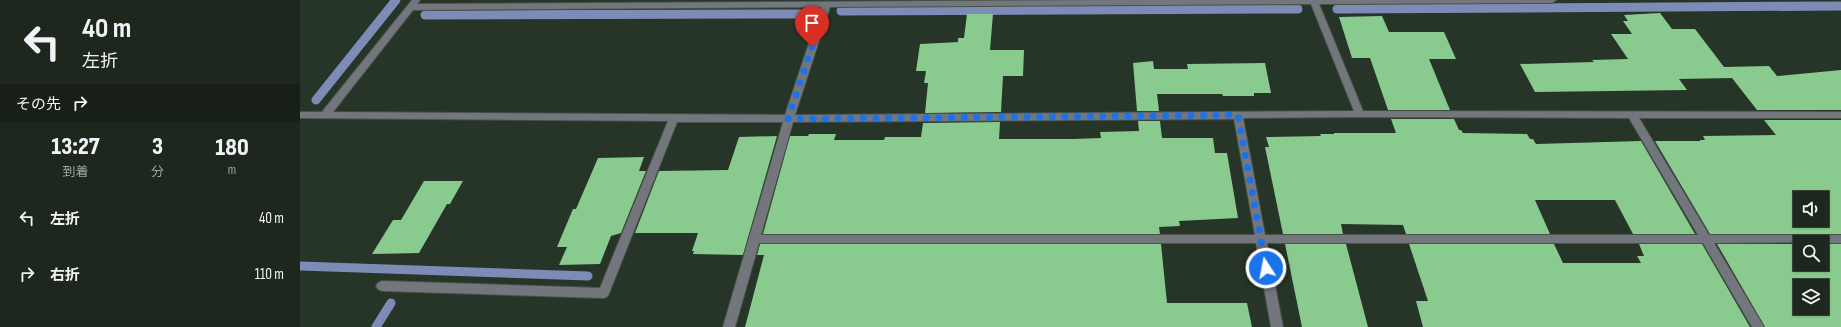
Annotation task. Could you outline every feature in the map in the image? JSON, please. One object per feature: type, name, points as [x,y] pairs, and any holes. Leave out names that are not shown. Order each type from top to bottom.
[{"type":"street","points":[[326,115],[413,4],[826,4],[1552,0]]},
{"type":"street","points":[[1314,1],[1360,114]]},
{"type":"street","points":[[729,327],[788,119],[826,4]]},
{"type":"street","points":[[300,115],[788,119],[1360,114],[1632,116],[1841,115]]},
{"type":"street","points":[[1238,115],[1277,327]]},
{"type":"street","points":[[1632,116],[1758,327]]},
{"type":"street","points":[[382,286],[604,292],[674,118]]},
{"type":"street","points":[[755,239],[1841,238]]},
{"type":"building","points":[[1660,13],[1672,29],[1695,29],[1724,67],[1769,66],[1777,76],[1841,70],[1841,110],[1757,110],[1732,78],[1679,79],[1687,90],[1535,92],[1520,64],[1594,62],[1592,60],[1628,59],[1611,34],[1632,34],[1623,21],[1628,21],[1624,15]]},
{"type":"building","points":[[967,14],[993,14],[990,50],[1024,50],[1023,76],[1003,76],[1001,112],[925,113],[928,83],[924,83],[926,71],[916,71],[920,44],[958,42],[958,38],[964,38]]},
{"type":"building","points":[[1382,16],[1389,32],[1444,32],[1456,59],[1429,59],[1450,110],[1388,110],[1370,58],[1352,58],[1339,17]]},
{"type":"building","points":[[1153,61],[1154,69],[1188,69],[1187,64],[1265,63],[1271,93],[1254,93],[1254,96],[1223,96],[1222,94],[1157,94],[1159,111],[1137,111],[1133,63]]},
{"type":"building","points":[[1391,119],[1454,119],[1459,130],[1463,133],[1527,134],[1536,144],[1641,141],[1695,234],[1633,234],[1615,200],[1535,200],[1550,234],[1406,234],[1403,225],[1341,224],[1343,234],[1283,234],[1265,147],[1269,147],[1266,137],[1321,136],[1320,134],[1334,133],[1396,133]]},
{"type":"building","points":[[1764,120],[1841,120],[1841,234],[1710,234],[1655,141],[1700,141],[1705,140],[1703,136],[1776,135]]},
{"type":"building","points":[[1138,121],[1160,121],[1162,138],[1213,138],[1215,153],[1227,153],[1238,218],[1179,221],[1180,226],[1159,227],[1160,234],[763,234],[790,136],[836,134],[834,140],[884,140],[885,137],[921,137],[923,123],[1000,122],[999,139],[1101,138],[1100,132],[1139,131]]},
{"type":"building","points":[[777,136],[743,255],[693,254],[694,251],[692,251],[698,233],[635,233],[659,171],[728,170],[739,137]]},
{"type":"building","points":[[644,157],[639,171],[646,171],[621,233],[611,236],[600,264],[559,265],[567,247],[557,247],[573,209],[576,209],[598,158]]},
{"type":"building","points":[[424,181],[463,181],[450,204],[447,204],[419,253],[372,254],[393,220],[401,220]]},
{"type":"building","points":[[760,244],[1161,244],[1167,303],[1247,303],[1252,327],[745,327],[764,255],[757,255]]},
{"type":"building","points":[[1285,244],[1346,244],[1368,327],[1302,327]]},
{"type":"building","points":[[1409,244],[1554,244],[1563,263],[1641,263],[1637,256],[1644,256],[1639,244],[1702,244],[1750,327],[1423,327],[1416,301],[1428,301]]},
{"type":"building","points":[[1717,244],[1793,244],[1793,271],[1829,271],[1829,244],[1841,244],[1841,327],[1765,327]]},
{"type":"waterway","points":[[316,100],[396,0]]},
{"type":"waterway","points":[[1337,9],[1841,6]]},
{"type":"waterway","points":[[841,11],[1298,9]]},
{"type":"waterway","points":[[425,15],[806,14]]},
{"type":"waterway","points":[[300,266],[588,276]]},
{"type":"waterway","points":[[376,327],[391,303]]},
{"type":"route","points":[[812,47],[788,119],[1238,115],[1266,268]]}]
